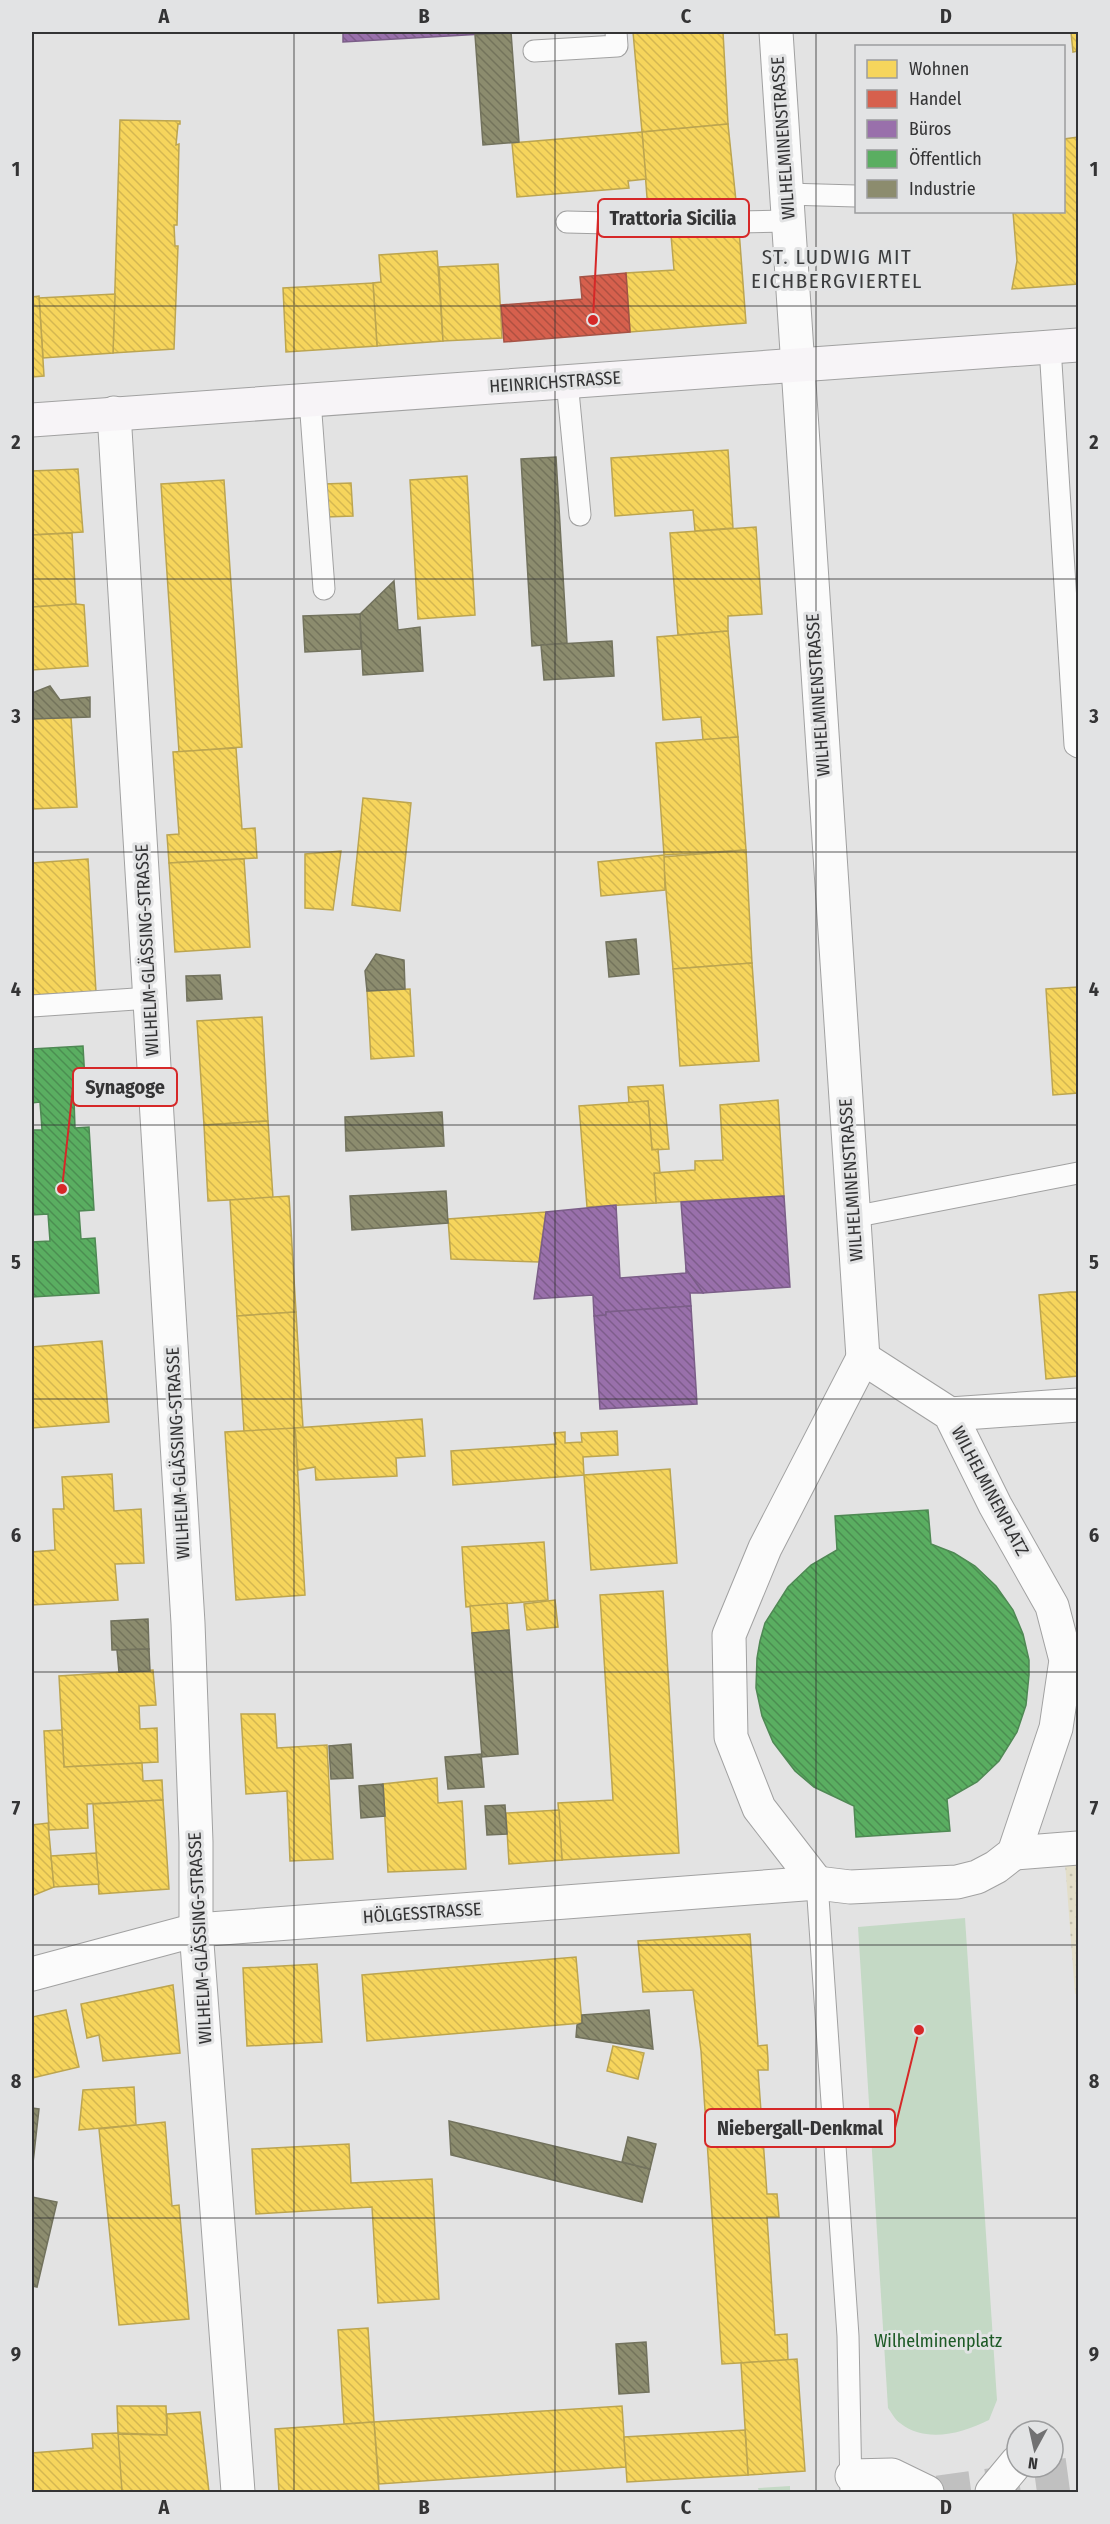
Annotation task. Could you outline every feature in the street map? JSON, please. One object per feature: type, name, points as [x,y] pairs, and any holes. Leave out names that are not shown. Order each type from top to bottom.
[{"type":"main road","name":"HEINRICHSTRASSE","points":[[32,420],[1064,346]]},
{"type":"street","name":"WILHELMINENSTRASSE","points":[[776,32],[863,1358]]},
{"type":"street","name":"WILHELM-GLÄSSING-STRASSE","points":[[114,413],[188,1623],[196,1842],[196,1930],[238,2493]]},
{"type":"street","name":"WILHELMINENPLATZ","points":[[863,1358],[950,1414],[995,1505],[1052,1606],[1066,1660],[1056,1728],[1014,1852]]},
{"type":"street","points":[[863,1358],[765,1548],[729,1635],[731,1737],[759,1808],[817,1883],[850,1887],[957,1882],[977,1877],[996,1867],[1014,1852],[1078,1848]]},
{"type":"street","points":[[950,1414],[1078,1404]]},
{"type":"street","name":"HÖLGESSTRASSE","points":[[32,1974],[196,1930],[817,1883]]},
{"type":"street","points":[[852,2484],[892,2475],[927,2493]]},
{"type":"street","points":[[992,2493],[1005,2477]]},
{"type":"lane","points":[[534,51],[617,46],[616,32]]},
{"type":"lane","points":[[739,222],[787,207],[855,196]]},
{"type":"lane","points":[[567,222],[649,224]]},
{"type":"lane","points":[[1064,346],[1075,745],[1078,747]]},
{"type":"lane","points":[[567,381],[580,515]]},
{"type":"lane","points":[[310,400],[324,589]]},
{"type":"lane","points":[[32,1006],[150,998]]},
{"type":"lane","points":[[853,1216],[1078,1173]]},
{"type":"lane","points":[[817,1883],[848,2336],[852,2484]]},
{"type":"green space","name":"Wilhelminenplatz","points":[[965,1918],[997,2400],[989,2420],[968,2429],[933,2435],[910,2429],[898,2422],[888,2408],[858,1927]]},
{"type":"green space","points":[[790,2486],[790,2492],[759,2492],[758,2488]]},
{"type":"sand","points":[[1078,1861],[1078,1993],[1075,1994],[1065,1862]]},
{"type":"building: Wohnen","points":[[633,32],[723,32],[728,124],[642,132]]},
{"type":"building: Wohnen","points":[[1071,32],[1078,32],[1078,51],[1073,52]]},
{"type":"building: Wohnen","points":[[120,120],[180,121],[176,145],[179,144],[177,225],[174,225],[175,246],[178,246],[174,349],[113,353]]},
{"type":"building: Wohnen","points":[[728,124],[739,230],[650,237],[642,132]]},
{"type":"building: Wohnen","points":[[642,132],[646,179],[628,181],[629,188],[517,197],[512,143]]},
{"type":"building: Wohnen","points":[[1078,137],[1078,284],[1012,289],[1017,261],[1013,213],[1065,213],[1065,139]]},
{"type":"building: Wohnen","points":[[739,230],[746,323],[630,332],[626,273],[674,270],[671,235]]},
{"type":"building: Wohnen","points":[[437,251],[443,341],[377,346],[373,283],[381,282],[379,255]]},
{"type":"building: Wohnen","points":[[498,264],[502,338],[443,341],[439,267]]},
{"type":"building: Wohnen","points":[[373,283],[377,346],[286,352],[283,288]]},
{"type":"building: Wohnen","points":[[115,294],[113,353],[43,358],[39,298]]},
{"type":"building: Wohnen","points":[[39,296],[44,376],[32,377],[32,297]]},
{"type":"building: Wohnen","points":[[728,450],[733,528],[695,531],[693,510],[615,516],[611,458]]},
{"type":"building: Wohnen","points":[[78,469],[83,532],[32,535],[32,471]]},
{"type":"building: Wohnen","points":[[467,476],[475,615],[418,619],[410,480]]},
{"type":"building: Wohnen","points":[[224,480],[242,747],[179,752],[161,484]]},
{"type":"building: Wohnen","points":[[351,483],[353,516],[326,517],[324,484]]},
{"type":"building: Wohnen","points":[[756,527],[762,614],[728,616],[728,631],[678,635],[670,533]]},
{"type":"building: Wohnen","points":[[72,533],[76,604],[32,607],[32,535]]},
{"type":"building: Wohnen","points":[[84,605],[88,666],[32,670],[32,607]]},
{"type":"building: Wohnen","points":[[728,631],[738,737],[703,740],[701,717],[663,720],[657,637]]},
{"type":"building: Wohnen","points":[[71,717],[77,807],[32,809],[32,719]]},
{"type":"building: Wohnen","points":[[738,737],[746,850],[664,855],[656,743]]},
{"type":"building: Wohnen","points":[[236,748],[242,829],[255,828],[257,858],[169,863],[167,835],[179,834],[173,752]]},
{"type":"building: Wohnen","points":[[363,798],[411,803],[400,911],[352,905]]},
{"type":"building: Wohnen","points":[[746,850],[752,963],[673,969],[663,857]]},
{"type":"building: Wohnen","points":[[341,851],[333,910],[305,908],[305,854]]},
{"type":"building: Wohnen","points":[[664,855],[665,890],[601,896],[598,862]]},
{"type":"building: Wohnen","points":[[88,859],[96,992],[32,995],[32,863]]},
{"type":"building: Wohnen","points":[[244,859],[250,947],[175,952],[169,863]]},
{"type":"building: Wohnen","points":[[752,963],[759,1061],[680,1066],[673,969]]},
{"type":"building: Wohnen","points":[[1078,987],[1078,1093],[1053,1095],[1046,989]]},
{"type":"building: Wohnen","points":[[410,989],[414,1056],[371,1059],[367,991]]},
{"type":"building: Wohnen","points":[[262,1017],[268,1121],[204,1125],[197,1021]]},
{"type":"building: Wohnen","points":[[663,1085],[669,1149],[652,1150],[648,1101],[629,1103],[628,1087]]},
{"type":"building: Wohnen","points":[[778,1100],[784,1196],[656,1203],[654,1173],[695,1170],[695,1161],[723,1160],[720,1105]]},
{"type":"building: Wohnen","points":[[648,1101],[652,1150],[658,1149],[660,1173],[654,1173],[656,1203],[587,1207],[579,1106]]},
{"type":"building: Wohnen","points":[[268,1121],[273,1198],[208,1201],[204,1125]]},
{"type":"building: Wohnen","points":[[289,1196],[296,1312],[237,1316],[230,1200]]},
{"type":"building: Wohnen","points":[[546,1212],[539,1262],[451,1259],[448,1219]]},
{"type":"building: Wohnen","points":[[1078,1292],[1078,1376],[1046,1379],[1039,1295]]},
{"type":"building: Wohnen","points":[[296,1312],[303,1428],[244,1432],[237,1316]]},
{"type":"building: Wohnen","points":[[102,1341],[109,1422],[32,1428],[32,1347]]},
{"type":"building: Wohnen","points":[[422,1419],[425,1456],[396,1458],[397,1476],[316,1480],[315,1467],[298,1470],[295,1428]]},
{"type":"building: Wohnen","points":[[295,1428],[305,1595],[236,1600],[225,1432]]},
{"type":"building: Wohnen","points":[[617,1431],[618,1455],[583,1457],[584,1475],[453,1485],[451,1451],[556,1444],[554,1433],[565,1432],[565,1443],[582,1442],[581,1433]]},
{"type":"building: Wohnen","points":[[670,1469],[677,1563],[591,1570],[584,1475]]},
{"type":"building: Wohnen","points":[[112,1474],[114,1511],[141,1509],[144,1563],[115,1564],[118,1600],[32,1605],[32,1552],[55,1550],[53,1509],[64,1509],[62,1477]]},
{"type":"building: Wohnen","points":[[544,1542],[548,1600],[466,1607],[462,1547]]},
{"type":"building: Wohnen","points":[[663,1591],[679,1853],[562,1860],[558,1803],[613,1800],[600,1595]]},
{"type":"building: Wohnen","points":[[555,1600],[558,1627],[527,1630],[524,1604]]},
{"type":"building: Wohnen","points":[[507,1603],[509,1630],[472,1633],[470,1606]]},
{"type":"building: Wohnen","points":[[153,1670],[156,1705],[139,1706],[140,1729],[157,1728],[158,1762],[64,1767],[59,1676]]},
{"type":"building: Wohnen","points":[[241,1714],[275,1714],[277,1748],[327,1745],[333,1859],[290,1861],[287,1791],[246,1794]]},
{"type":"building: Wohnen","points":[[62,1730],[64,1767],[142,1763],[143,1781],[162,1780],[163,1800],[87,1804],[88,1828],[49,1830],[44,1731]]},
{"type":"building: Wohnen","points":[[437,1778],[438,1803],[462,1801],[466,1869],[388,1872],[383,1784]]},
{"type":"building: Wohnen","points":[[163,1800],[169,1889],[99,1894],[93,1804]]},
{"type":"building: Wohnen","points":[[559,1810],[562,1860],[509,1864],[506,1813]]},
{"type":"building: Wohnen","points":[[48,1823],[54,1887],[32,1896],[32,1825]]},
{"type":"building: Wohnen","points":[[96,1853],[99,1884],[54,1887],[51,1856]]},
{"type":"building: Wohnen","points":[[750,1934],[758,2046],[767,2045],[768,2059],[768,2070],[758,2070],[767,2194],[777,2194],[779,2217],[767,2217],[775,2335],[787,2334],[788,2360],[722,2364],[701,2051],[693,1990],[643,1992],[638,1941]]},
{"type":"building: Wohnen","points":[[576,1957],[582,2023],[367,2041],[362,1975]]},
{"type":"building: Wohnen","points":[[317,1964],[322,2042],[247,2046],[243,1968]]},
{"type":"building: Wohnen","points":[[173,1985],[180,2053],[103,2061],[99,2035],[87,2038],[81,2004]]},
{"type":"building: Wohnen","points":[[66,2010],[79,2067],[32,2078],[32,2017]]},
{"type":"building: Wohnen","points":[[613,2046],[644,2053],[638,2079],[607,2071]]},
{"type":"building: Wohnen","points":[[134,2087],[136,2125],[79,2130],[83,2090]]},
{"type":"building: Wohnen","points":[[165,2122],[172,2206],[179,2205],[189,2319],[119,2325],[99,2129]]},
{"type":"building: Wohnen","points":[[349,2144],[351,2183],[432,2179],[439,2299],[378,2303],[372,2207],[256,2214],[252,2149]]},
{"type":"building: Wohnen","points":[[368,2328],[374,2422],[344,2424],[338,2330]]},
{"type":"building: Wohnen","points":[[797,2359],[805,2471],[748,2475],[741,2363]]},
{"type":"building: Wohnen","points":[[117,2406],[166,2406],[167,2435],[118,2433]]},
{"type":"building: Wohnen","points":[[622,2406],[626,2467],[379,2484],[374,2422]]},
{"type":"building: Wohnen","points":[[200,2412],[209,2492],[122,2492],[116,2434],[167,2435],[167,2414]]},
{"type":"building: Wohnen","points":[[374,2422],[379,2492],[279,2492],[275,2429]]},
{"type":"building: Wohnen","points":[[745,2430],[748,2475],[627,2482],[624,2437]]},
{"type":"building: Wohnen","points":[[118,2433],[122,2492],[32,2492],[32,2453],[93,2448],[92,2434]]},
{"type":"building: Handel","points":[[626,273],[630,332],[504,342],[501,305],[582,299],[580,277]]},
{"type":"building: Büros","points":[[343,32],[517,32],[343,42]]},
{"type":"building: Büros","points":[[784,1196],[790,1287],[703,1293],[686,1269],[681,1202]]},
{"type":"building: Büros","points":[[616,1205],[620,1278],[686,1273],[686,1269],[703,1293],[690,1293],[691,1306],[606,1312],[606,1315],[594,1316],[593,1295],[534,1299],[546,1212]]},
{"type":"building: Büros","points":[[691,1306],[697,1404],[600,1409],[594,1316],[606,1315],[606,1312]]},
{"type":"building: Öffentlich","points":[[83,1046],[86,1098],[74,1099],[75,1128],[89,1127],[94,1210],[79,1211],[81,1239],[95,1238],[99,1293],[32,1297],[32,1242],[50,1241],[48,1214],[32,1215],[32,1130],[42,1130],[40,1102],[32,1103],[32,1049]]},
{"type":"building: Öffentlich","points":[[928,1510],[931,1544],[954,1553],[975,1566],[996,1586],[1013,1610],[1023,1634],[1029,1660],[1026,1705],[1017,1732],[999,1761],[977,1782],[947,1799],[950,1831],[856,1837],[854,1806],[814,1787],[795,1771],[773,1742],[762,1716],[756,1688],[760,1641],[765,1623],[788,1587],[811,1565],[837,1550],[835,1516]]},
{"type":"building: Industrie","points":[[511,32],[519,142],[483,145],[475,35]]},
{"type":"building: Industrie","points":[[556,457],[567,643],[532,646],[521,459]]},
{"type":"building: Industrie","points":[[394,581],[398,630],[420,627],[423,671],[363,675],[360,614]]},
{"type":"building: Industrie","points":[[360,614],[361,649],[305,652],[303,616]]},
{"type":"building: Industrie","points":[[612,641],[614,676],[544,680],[541,645]]},
{"type":"building: Industrie","points":[[50,686],[60,700],[90,697],[90,717],[32,719],[32,693]]},
{"type":"building: Industrie","points":[[636,939],[639,974],[609,977],[606,942]]},
{"type":"building: Industrie","points":[[376,954],[404,960],[405,989],[367,991],[365,971]]},
{"type":"building: Industrie","points":[[220,975],[222,999],[187,1001],[186,976]]},
{"type":"building: Industrie","points":[[442,1112],[444,1146],[346,1151],[345,1117]]},
{"type":"building: Industrie","points":[[446,1191],[448,1223],[352,1230],[350,1196]]},
{"type":"building: Industrie","points":[[148,1619],[149,1649],[112,1650],[111,1621]]},
{"type":"building: Industrie","points":[[509,1630],[518,1754],[482,1757],[472,1633]]},
{"type":"building: Industrie","points":[[149,1649],[150,1671],[119,1672],[117,1650]]},
{"type":"building: Industrie","points":[[351,1744],[353,1778],[331,1779],[329,1746]]},
{"type":"building: Industrie","points":[[481,1754],[484,1787],[448,1789],[445,1757]]},
{"type":"building: Industrie","points":[[383,1784],[385,1816],[361,1818],[359,1786]]},
{"type":"building: Industrie","points":[[505,1805],[507,1834],[487,1835],[485,1806]]},
{"type":"building: Industrie","points":[[649,2010],[653,2049],[576,2037],[577,2025],[582,2023],[582,2015]]},
{"type":"building: Industrie","points":[[32,2108],[39,2109],[32,2172]]},
{"type":"building: Industrie","points":[[449,2121],[650,2169],[642,2202],[451,2155]]},
{"type":"building: Industrie","points":[[628,2137],[656,2144],[650,2169],[622,2162]]},
{"type":"building: Industrie","points":[[32,2197],[57,2202],[37,2287],[32,2286]]},
{"type":"building: Industrie","points":[[646,2342],[649,2392],[619,2394],[616,2344]]},
{"type":"tunnel","points":[[938,2492],[1078,2473]]},
{"type":"place","name":"Trattoria Sicilia","points":[[593,320]]},
{"type":"place","name":"Synagoge","points":[[62,1189]]},
{"type":"place","name":"Niebergall-Denkmal","points":[[919,2030]]},
{"type":"district","name":"ST. LUDWIG MIT EICHBERGVIERTEL","points":[[837,269]]}]
